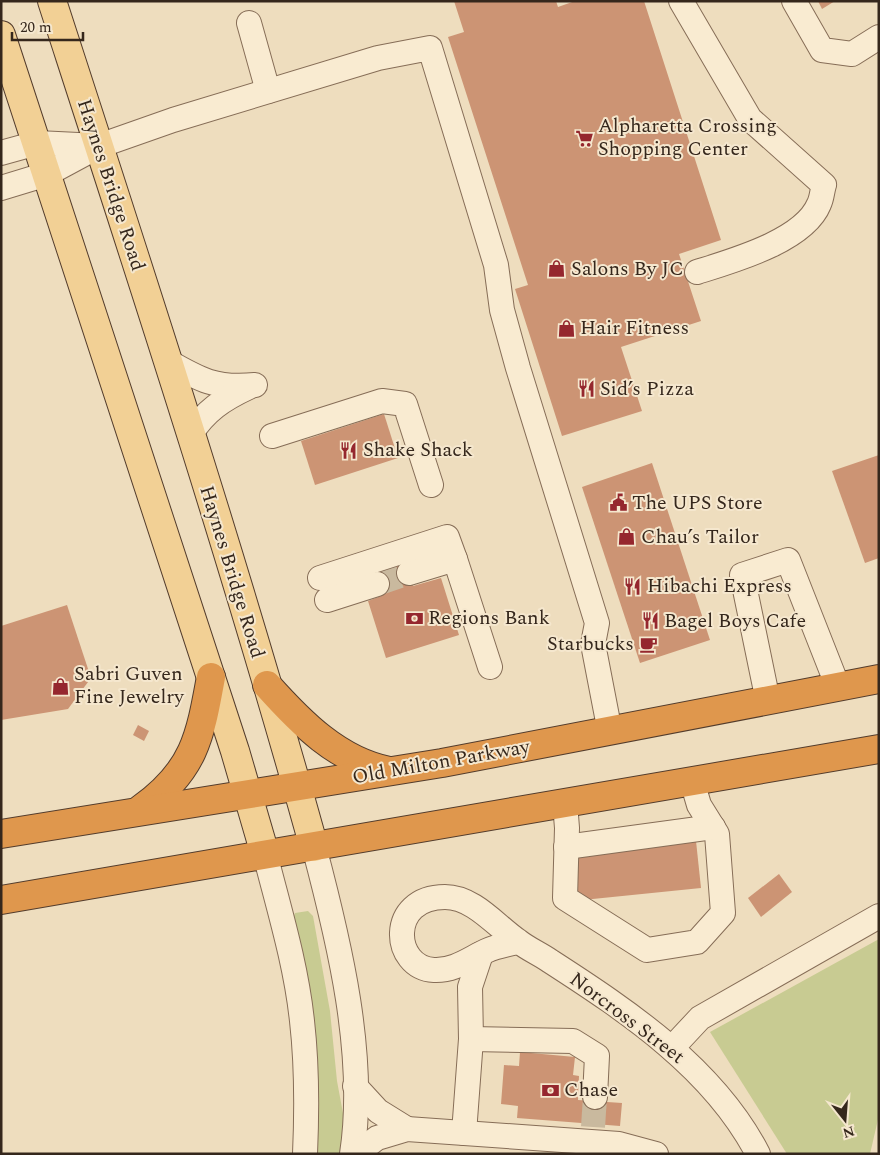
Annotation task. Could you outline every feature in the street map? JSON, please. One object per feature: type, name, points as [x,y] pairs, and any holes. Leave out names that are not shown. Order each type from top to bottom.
[{"type":"highway","points":[[139,811],[167,790],[188,761],[201,725],[211,677]]},
{"type":"highway","name":"Old Milton Parkway","points":[[1,834],[390,771],[610,732],[879,679]]},
{"type":"highway","points":[[267,685],[304,725],[322,738],[363,763],[390,771]]},
{"type":"highway","points":[[1,900],[879,749]]},
{"type":"main road","name":"Haynes Bridge Road","points":[[52,1],[190,435],[267,685],[314,847]]},
{"type":"main road","points":[[1,35],[211,677],[265,854]]},
{"type":"street","points":[[680,1],[750,119],[824,185],[819,205],[802,226],[756,253],[697,272]]},
{"type":"street","points":[[794,1],[822,50],[852,54],[879,37]]},
{"type":"street","points":[[250,23],[268,91]]},
{"type":"street","points":[[1,188],[47,174],[98,146],[378,58],[430,48],[496,265],[502,310],[518,368],[597,623],[593,644],[610,732]]},
{"type":"street","points":[[1,153],[37,143],[98,146]]},
{"type":"street","points":[[167,361],[216,385],[232,387],[255,385],[213,406],[200,419],[190,435]]},
{"type":"street","points":[[272,436],[382,401],[404,404],[432,484]]},
{"type":"street","points":[[377,584],[323,589],[447,537],[490,667]]},
{"type":"street","points":[[409,573],[455,560]]},
{"type":"street","points":[[768,700],[742,575],[788,560],[838,687]]},
{"type":"street","points":[[565,803],[565,898],[647,950],[697,942],[723,913],[717,834],[699,805],[692,781]]},
{"type":"street","points":[[566,847],[713,827]]},
{"type":"street","name":"Haynes Bridge Road","points":[[314,847],[342,966],[350,1018],[355,1086],[352,1154]]},
{"type":"street","points":[[265,854],[294,969],[302,1020],[306,1096],[305,1154]]},
{"type":"street","name":"Norcross Street","points":[[470,997],[454,982],[434,970],[421,966],[410,956],[402,933],[402,926],[408,913],[425,901],[443,897],[460,899],[519,942],[551,961],[672,1048],[714,1089],[746,1131],[758,1154]]},
{"type":"street","points":[[672,1048],[700,1018],[879,916]]},
{"type":"street","points":[[434,970],[458,966],[481,954],[519,942]]},
{"type":"street","points":[[464,1133],[471,1039],[472,1012],[470,997],[472,978],[481,954]]},
{"type":"street","points":[[471,1039],[573,1042],[597,1056],[595,1097]]},
{"type":"street","points":[[355,1086],[378,1111],[407,1129]]},
{"type":"street","points":[[356,1154],[377,1138],[407,1129],[464,1133],[593,1135],[656,1154]]},
{"type":"green space","points":[[308,911],[313,916],[330,1011],[337,1081],[345,1124],[344,1154],[312,1154],[292,921],[295,913]]},
{"type":"green space","points":[[879,939],[879,1115],[870,1154],[787,1154],[710,1032]]},
{"type":"building","name":"Alpharetta Crossing Shopping Center","points":[[454,1],[556,1],[558,7],[575,1],[644,1],[721,240],[679,254],[701,321],[621,347],[642,411],[562,436],[515,289],[528,285],[448,37],[464,32]]},
{"type":"building","points":[[818,1],[835,1],[822,9]]},
{"type":"building","name":"Shake Shack","points":[[384,414],[398,458],[315,485],[301,441]]},
{"type":"building","points":[[879,455],[879,558],[865,563],[832,471]]},
{"type":"building","points":[[652,463],[710,640],[640,663],[582,487]]},
{"type":"building","name":"Regions Bank","points":[[404,557],[413,586],[441,578],[459,635],[386,658],[368,601],[381,596],[372,568]]},
{"type":"building","points":[[67,605],[91,678],[68,709],[1,720],[1,626]]},
{"type":"building","points":[[138,725],[149,731],[144,741],[133,735]]},
{"type":"building","points":[[696,841],[701,888],[573,901],[568,855]]},
{"type":"building","points":[[779,874],[792,892],[761,917],[748,898]]},
{"type":"building","points":[[520,1052],[575,1057],[573,1075],[579,1076],[578,1100],[622,1103],[620,1126],[517,1118],[518,1106],[501,1104],[504,1065],[519,1066]]},
{"type":"tunnel","points":[[377,584],[409,573]]},
{"type":"tunnel","points":[[593,1127],[595,1097]]},
{"type":"place","name":"Alpharetta Crossing Shopping Center","points":[[584,138]]},
{"type":"place","name":"Salons By JC","points":[[557,269]]},
{"type":"place","name":"Hair Fitness","points":[[566,328]]},
{"type":"place","name":"Sid’s Pizza","points":[[586,389]]},
{"type":"place","name":"Shake Shack","points":[[349,450]]},
{"type":"place","name":"The UPS Store","points":[[618,503]]},
{"type":"place","name":"Chau’s Tailor","points":[[627,537]]},
{"type":"place","name":"Hibachi Express","points":[[633,586]]},
{"type":"place","name":"Regions Bank","points":[[414,618]]},
{"type":"place","name":"Bagel Boys Cafe","points":[[650,621]]},
{"type":"place","name":"Starbucks","points":[[648,644]]},
{"type":"place","name":"Sabri Guven Fine Jewelry","points":[[60,686]]},
{"type":"place","name":"Chase","points":[[550,1090]]}]
